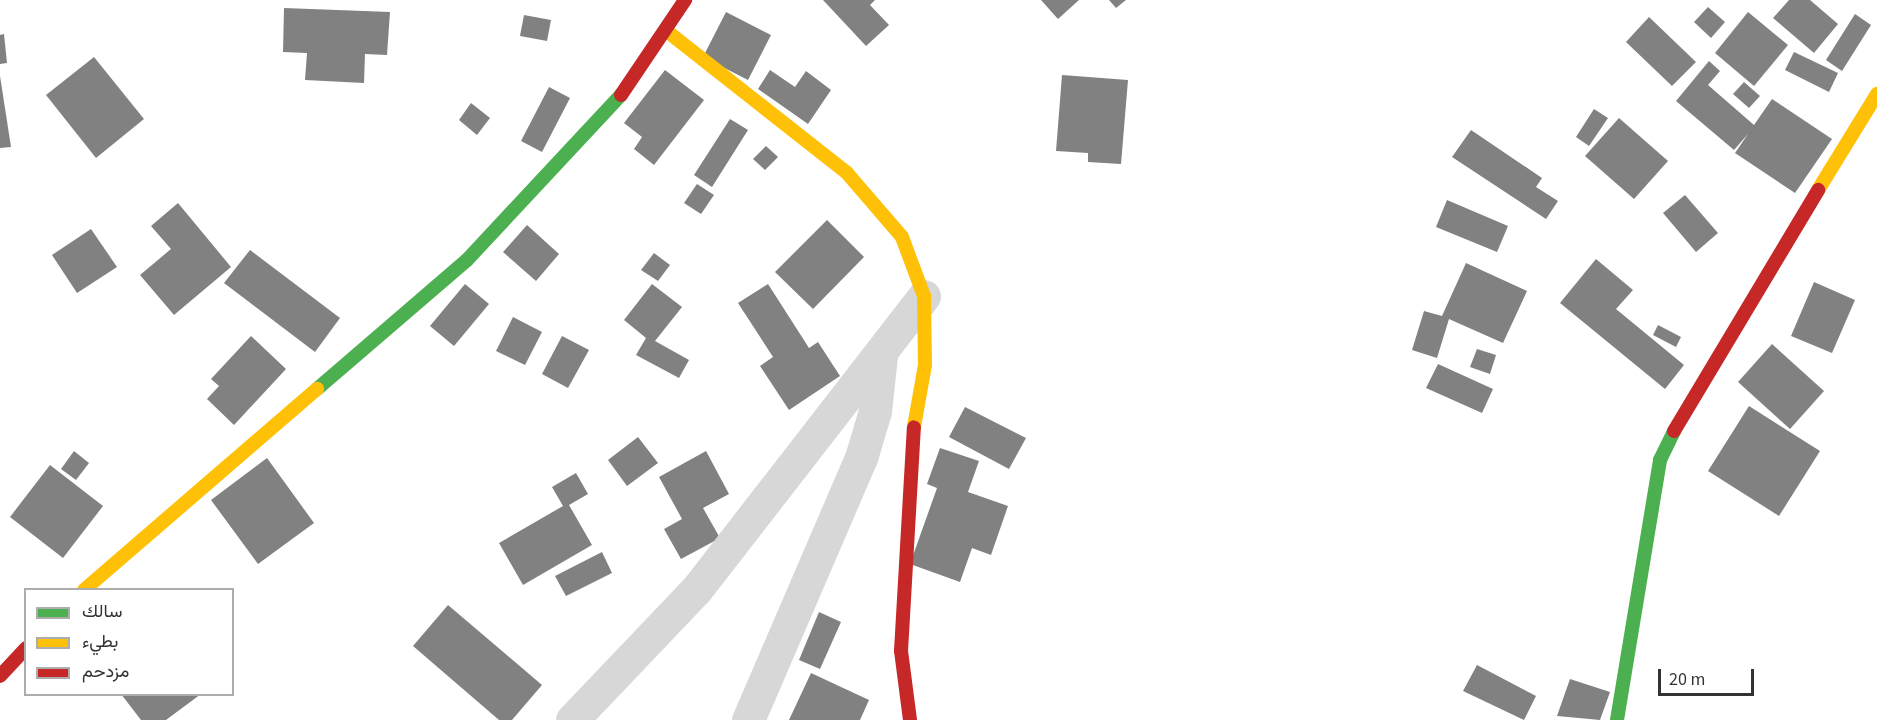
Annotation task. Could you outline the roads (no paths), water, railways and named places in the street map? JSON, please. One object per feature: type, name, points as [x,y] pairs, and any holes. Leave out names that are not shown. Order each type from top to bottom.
[{"type":"street","points":[[86,588],[467,260],[607,115],[668,32],[685,0]]},
{"type":"street","points":[[668,32],[847,173],[902,237],[924,296],[925,365],[913,434],[901,640],[910,720]]},
{"type":"street","points":[[1617,720],[1660,460],[1687,404],[1877,94]]},
{"type":"street","points":[[572,720],[696,590],[881,356],[924,296]]},
{"type":"street","points":[[748,720],[861,458],[875,411],[881,356]]},
{"type":"street","points":[[0,676],[24,650]]}]
